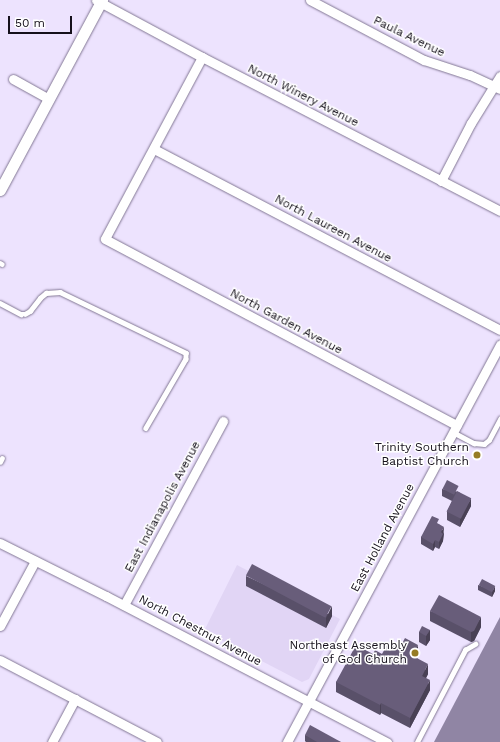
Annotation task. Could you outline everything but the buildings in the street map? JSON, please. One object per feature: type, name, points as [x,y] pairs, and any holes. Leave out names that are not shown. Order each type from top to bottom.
[{"type":"street","name":"Paula Avenue","points":[[310,0],[424,60],[470,75],[497,87]]},
{"type":"street","points":[[0,190],[100,1]]},
{"type":"street","name":"North Winery Avenue","points":[[100,1],[202,57],[500,211]]},
{"type":"street","points":[[154,149],[202,57]]},
{"type":"street","points":[[441,181],[471,124],[497,87],[500,76]]},
{"type":"street","points":[[12,79],[49,99]]},
{"type":"street","name":"North Garden Avenue","points":[[154,149],[105,239],[455,429]]},
{"type":"street","name":"North Laureen Avenue","points":[[154,149],[500,330]]},
{"type":"street","name":"East Holland Avenue","points":[[287,742],[500,345]]},
{"type":"street","name":"East Indianapolis Avenue","points":[[124,605],[223,421]]},
{"type":"street","name":"North Chestnut Avenue","points":[[0,543],[124,605],[387,742]]},
{"type":"street","points":[[0,626],[35,561]]},
{"type":"street","points":[[0,660],[158,742]]},
{"type":"street","points":[[52,742],[75,699]]},
{"type":"lane","points":[[0,303],[20,314],[25,314],[30,311],[46,293],[60,292],[186,353],[186,359],[146,428]]},
{"type":"lane","points":[[455,429],[474,443],[484,444],[489,440],[500,419]]},
{"type":"lane","points":[[417,742],[465,650],[475,644]]},
{"type":"shaded area","points":[[237,565],[340,619],[309,679],[302,682],[204,631]]},
{"type":"shaded area","points":[[500,617],[500,742],[434,742]]},
{"type":"place","name":"Trinity Southern Baptist Church","points":[[477,455]]},
{"type":"place","name":"Northeast Assembly of God Church","points":[[415,653]]}]
